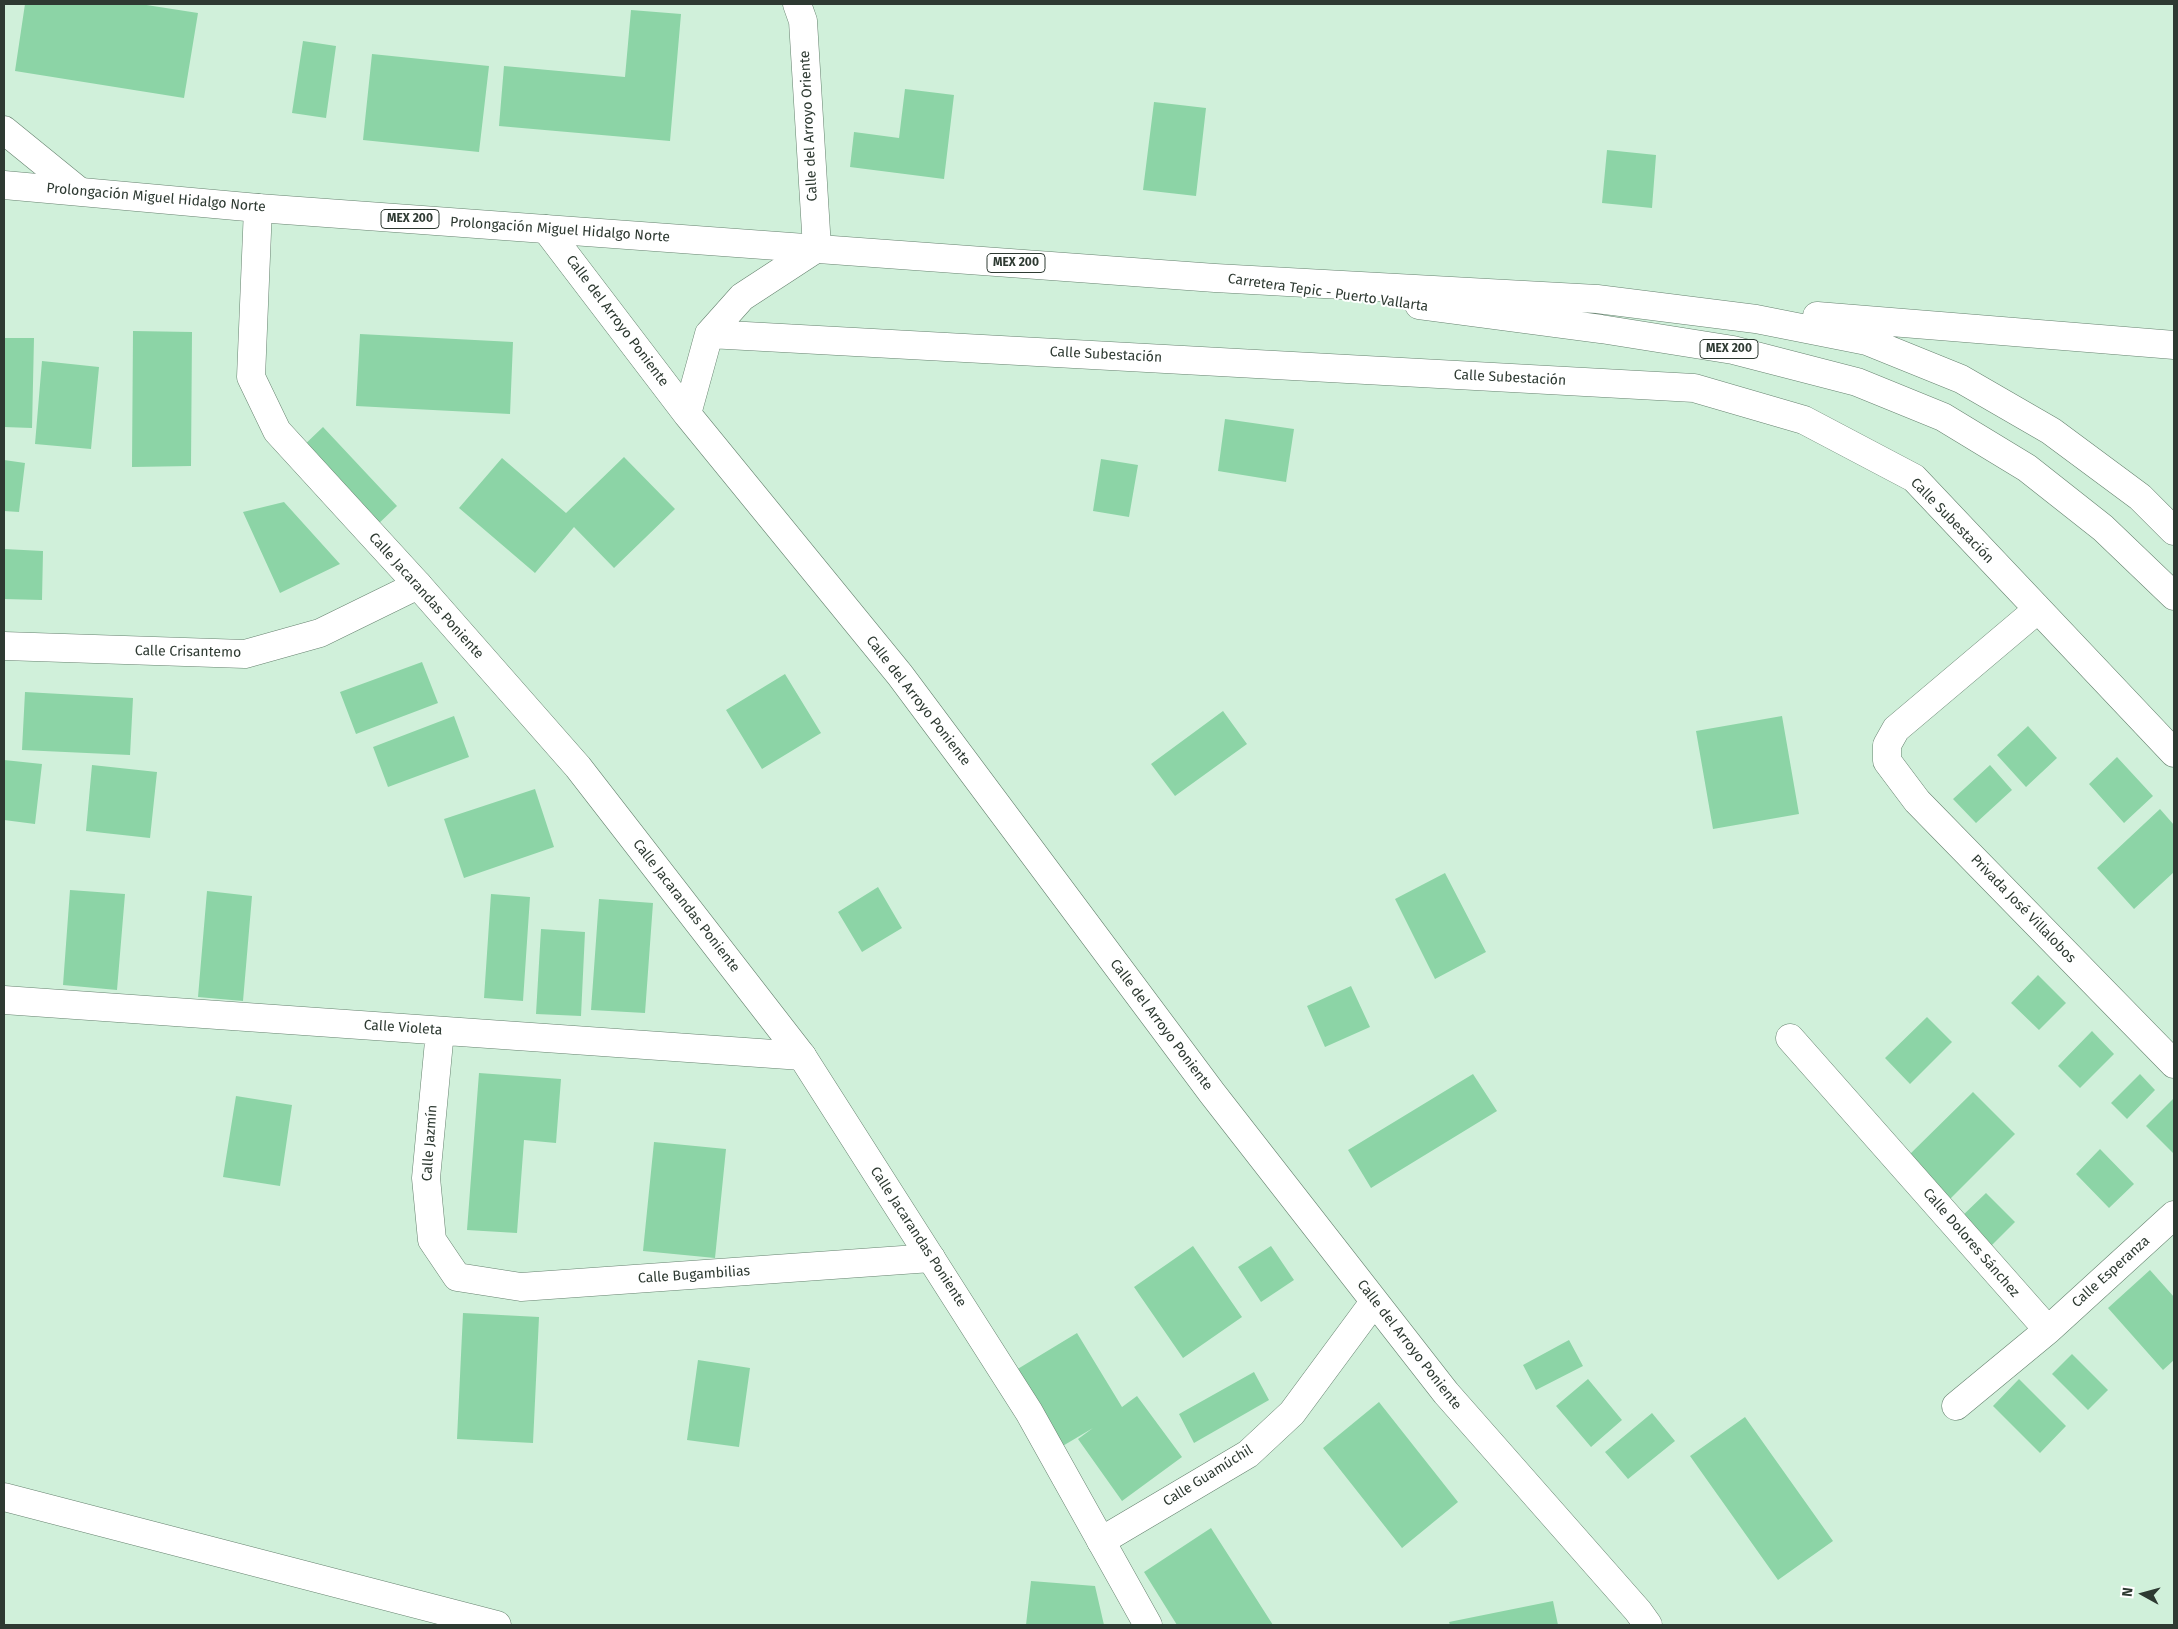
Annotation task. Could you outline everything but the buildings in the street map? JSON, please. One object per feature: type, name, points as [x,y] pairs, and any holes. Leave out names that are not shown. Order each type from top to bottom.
[{"type":"main road","name":"Calle del Arroyo Oriente","points":[[797,4],[803,21],[817,248]]},
{"type":"main road","points":[[4,130],[80,191]]},
{"type":"main road","name":"Prolongación Miguel Hidalgo Norte","points":[[4,185],[258,208],[817,248]]},
{"type":"main road","name":"Calle Jacarandas Poniente","points":[[258,208],[251,377],[278,431],[418,585],[578,767],[802,1056],[1029,1412],[1148,1625]]},
{"type":"main road","name":"Calle del Arroyo Poniente","points":[[546,229],[687,414],[900,675],[1212,1093],[1374,1302],[1446,1393],[1632,1604],[1648,1625]]},
{"type":"main road","name":"MEX 200","points":[[817,248],[1215,278]]},
{"type":"main road","points":[[687,414],[709,334],[742,297],[817,248]]},
{"type":"main road","name":"Carretera Tepic - Puerto Vallarta","points":[[1215,278],[1597,298],[1774,322],[1867,342],[1961,379],[2051,431],[2140,497],[2174,531]]},
{"type":"main road","name":"Carretera Tepic - Puerto Vallarta","points":[[1215,278],[1601,330],[1733,350],[1857,382],[1943,417],[2027,468],[2103,528],[2174,596]]},
{"type":"main road","points":[[1597,298],[2174,345]]},
{"type":"main road","name":"Calle Subestación","points":[[709,334],[1694,388],[1804,420],[1914,478],[2174,754]]},
{"type":"main road","name":"Calle Crisantemo","points":[[4,646],[245,654],[320,633],[418,585]]},
{"type":"main road","name":"Privada José Villalobos","points":[[2037,610],[1896,729],[1887,746],[1887,761],[1917,801],[2174,1064]]},
{"type":"main road","name":"Calle Violeta","points":[[4,1000],[802,1056]]},
{"type":"main road","name":"Calle Jazmín","points":[[440,1031],[426,1178],[432,1240],[457,1277]]},
{"type":"main road","name":"Calle Dolores Sánchez","points":[[1790,1038],[2048,1330]]},
{"type":"main road","name":"Calle Esperanza","points":[[1956,1406],[2048,1330],[2174,1215]]},
{"type":"main road","name":"Calle Bugambilias","points":[[457,1277],[521,1287],[931,1258]]},
{"type":"main road","name":"Calle Guamúchil","points":[[1101,1541],[1248,1454],[1292,1413],[1374,1302]]},
{"type":"main road","points":[[4,1497],[497,1625]]}]
